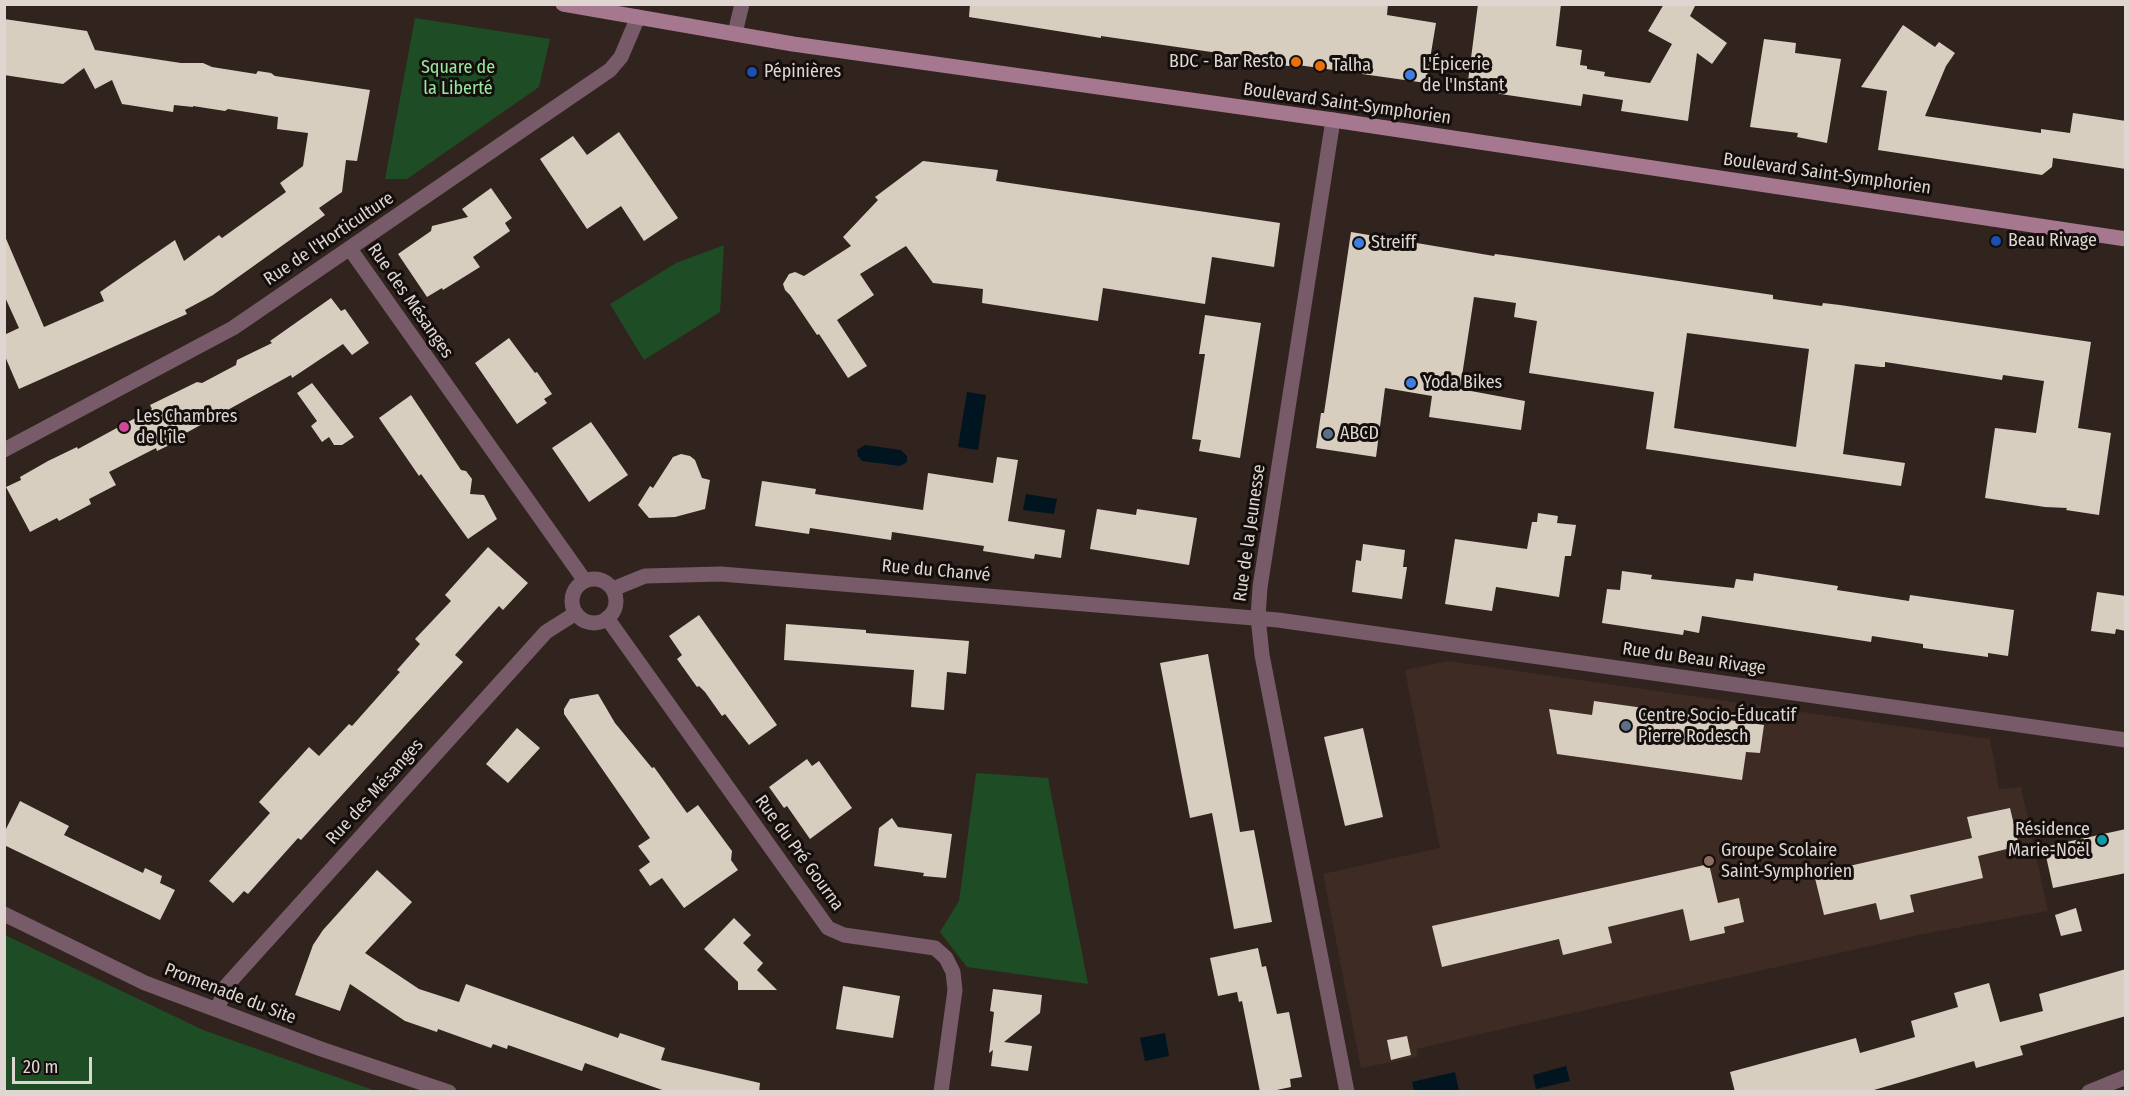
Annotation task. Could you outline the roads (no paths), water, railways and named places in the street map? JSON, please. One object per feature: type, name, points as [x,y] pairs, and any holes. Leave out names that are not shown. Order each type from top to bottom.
[{"type":"main road","name":"Boulevard Saint-Symphorien","points":[[562,4],[793,44],[1333,120],[2126,239]]},
{"type":"street","points":[[735,33],[742,4]]},
{"type":"street","name":"Rue de l'Horticulture","points":[[4,450],[232,328],[350,249],[610,70],[621,57],[638,18]]},
{"type":"street","name":"Rue de la Jeunesse","points":[[1333,120],[1260,587],[1258,617],[1264,667],[1347,1092]]},
{"type":"street","name":"Rue des Mésanges","points":[[350,249],[585,581]]},
{"type":"street","name":"Rue du Chanvé","points":[[613,589],[645,576],[720,574],[1258,617]]},
{"type":"street","points":[[597,579],[613,589],[616,602],[612,614],[607,618],[594,623],[581,618],[576,613],[572,601],[579,584],[597,579]]},
{"type":"street","name":"Rue des Mésanges","points":[[217,1010],[227,985],[234,976],[546,632],[576,613]]},
{"type":"street","name":"Rue du Beau Rivage","points":[[1258,617],[2126,740]]},
{"type":"street","name":"Rue du Pré Gourna","points":[[607,618],[828,928],[844,935],[935,948],[946,958],[953,972],[955,990],[941,1092]]},
{"type":"street","name":"Promenade du Site","points":[[4,914],[145,983],[321,1049],[449,1092]]},
{"type":"street","points":[[2089,1092],[2126,1077]]},
{"type":"water","points":[[967,392],[986,395],[978,450],[958,447]]},
{"type":"water","points":[[865,445],[901,450],[907,456],[907,462],[900,466],[862,461],[857,450]]},
{"type":"water","points":[[1026,494],[1057,499],[1054,514],[1023,510]]},
{"type":"water","points":[[1165,1033],[1169,1056],[1145,1061],[1140,1038]]},
{"type":"water","points":[[1566,1066],[1570,1081],[1536,1089],[1533,1075]]},
{"type":"water","points":[[1455,1072],[1459,1091],[1414,1091],[1412,1082]]},
{"type":"place","name":"BDC - Bar Resto","points":[[1296,62]]},
{"type":"place","name":"Talha","points":[[1320,66]]},
{"type":"place","name":"Pépinières","points":[[752,72]]},
{"type":"place","name":"L'Épicerie de l'Instant","points":[[1410,75]]},
{"type":"place","name":"Beau Rivage","points":[[1996,241]]},
{"type":"place","name":"Streiff","points":[[1359,243]]},
{"type":"place","name":"Yoda Bikes","points":[[1411,383]]},
{"type":"place","name":"Les Chambres de l'île","points":[[124,427]]},
{"type":"place","name":"ABCD","points":[[1328,434]]},
{"type":"place","name":"Centre Socio-Éducatif Pierre Rodesch","points":[[1626,726]]},
{"type":"place","name":"Résidence Marie-Noël","points":[[2102,840]]},
{"type":"place","name":"Groupe Scolaire Saint-Symphorien","points":[[1709,861]]},
{"type":"park label","name":"Square de la Liberté","points":[[458,78]]}]
